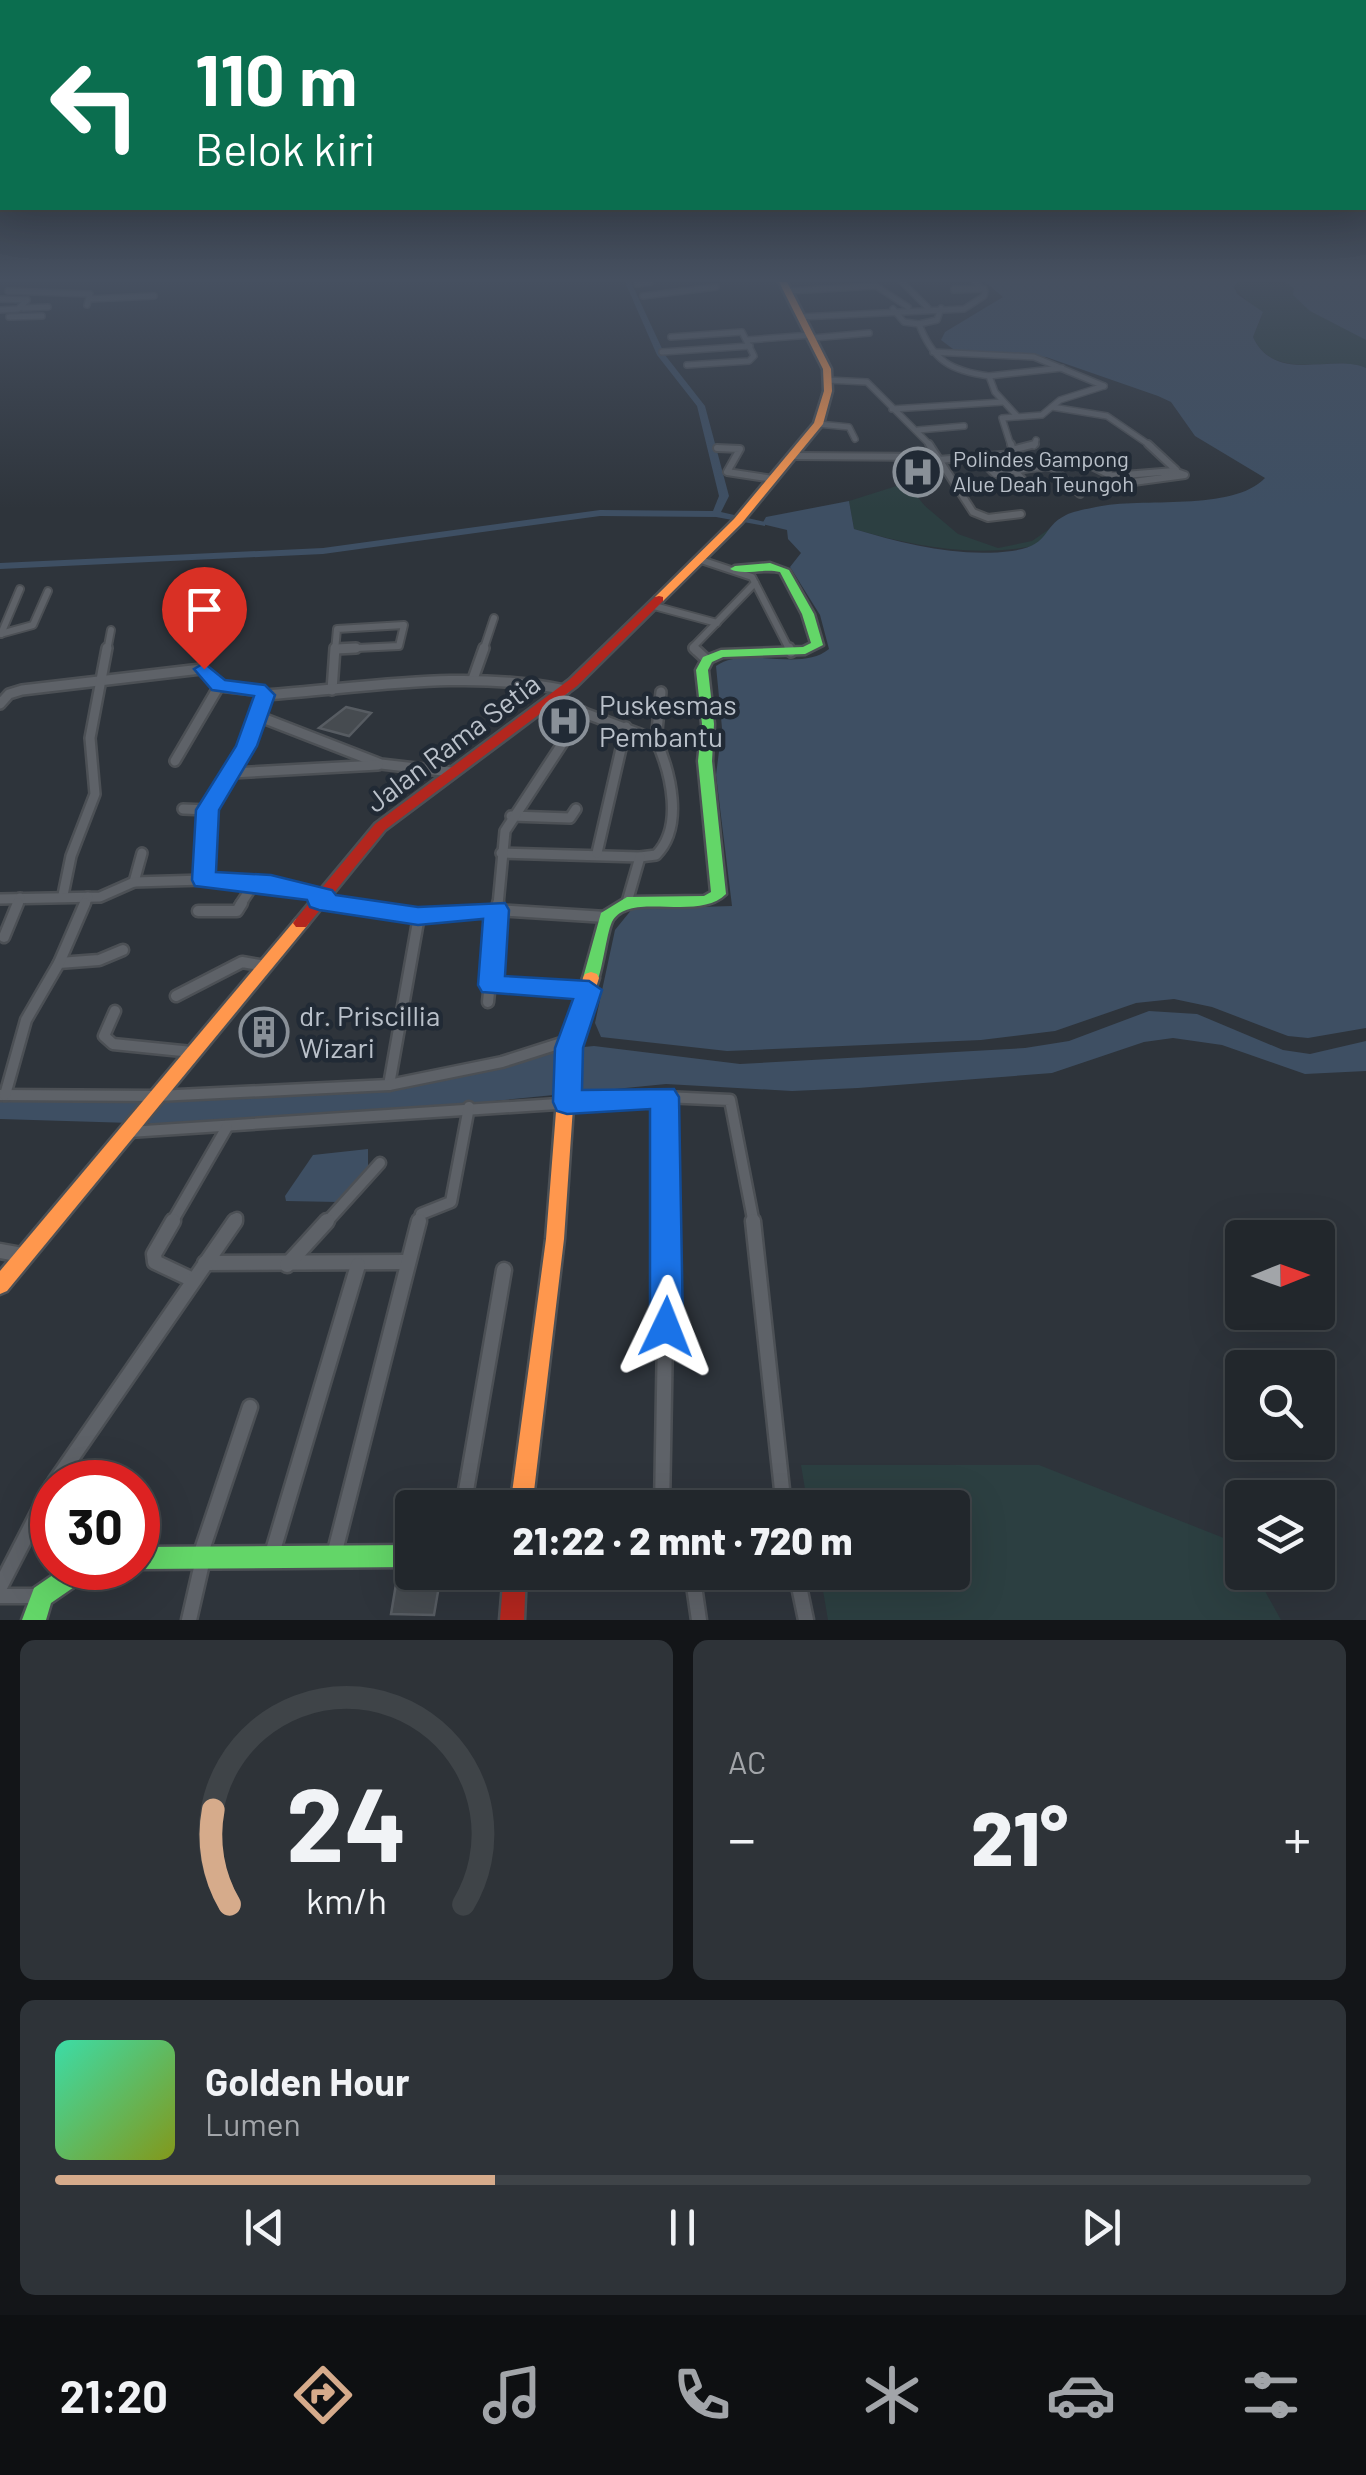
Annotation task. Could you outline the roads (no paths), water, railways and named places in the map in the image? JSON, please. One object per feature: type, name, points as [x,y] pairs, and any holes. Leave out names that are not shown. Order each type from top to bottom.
[{"type":"street","points":[[687,365],[751,358]]},
{"type":"street","name":"Jalan Rama Setia","points":[[0,1285],[380,828],[565,690],[743,516],[818,424],[827,380],[822,358]]},
{"type":"street","points":[[940,358],[959,374],[989,376],[1062,368]]},
{"type":"street","points":[[1029,358],[1104,386],[1060,400],[1042,414],[1000,420],[1013,452],[1030,468]]},
{"type":"street","points":[[989,376],[1003,402],[1017,416]]},
{"type":"street","points":[[827,380],[867,382],[918,430],[973,512],[988,518],[1022,514]]},
{"type":"street","points":[[892,409],[1003,402]]},
{"type":"street","points":[[1052,407],[1114,420],[1176,466],[1174,471]]},
{"type":"street","points":[[818,424],[848,427],[855,439]]},
{"type":"street","points":[[918,430],[964,426]]},
{"type":"street","points":[[793,456],[978,458],[1034,448],[1036,440]]},
{"type":"street","points":[[717,448],[740,448],[727,472],[773,479]]},
{"type":"street","points":[[978,458],[995,474],[1088,464],[1112,476],[1126,483],[1184,478],[1174,471],[1112,476]]},
{"type":"street","points":[[1051,466],[1080,494]]},
{"type":"street","points":[[1016,472],[1032,491]]},
{"type":"street","points":[[701,560],[752,577],[791,652]]},
{"type":"street","points":[[0,899],[109,896],[134,882],[204,880],[255,882],[418,916],[496,910],[606,916],[626,902],[706,902],[720,894],[704,761],[708,724],[702,670],[706,660],[722,654],[812,649],[817,642],[790,579],[776,567],[735,569]]},
{"type":"street","points":[[706,660],[695,652],[694,646],[755,584]]},
{"type":"street","points":[[0,634],[20,589]]},
{"type":"street","points":[[0,634],[33,624],[48,591]]},
{"type":"street","points":[[654,606],[717,623]]},
{"type":"street","points":[[473,679],[494,618]]},
{"type":"street","points":[[332,690],[337,630],[404,625],[400,646],[336,649]]},
{"type":"street","points":[[64,895],[71,856],[95,794],[90,738],[111,630]]},
{"type":"street","points":[[0,704],[15,692],[202,669],[219,686],[258,689],[265,695],[411,679],[473,679],[565,690]]},
{"type":"street","points":[[175,761],[219,686]]},
{"type":"street","points":[[501,853],[656,855],[666,842],[672,774],[656,740],[661,692]]},
{"type":"street","points":[[204,880],[208,810],[260,717],[265,695]]},
{"type":"street","points":[[550,700],[656,740]]},
{"type":"street","points":[[488,1002],[501,853],[511,816],[582,712]]},
{"type":"street","points":[[260,717],[381,764]]},
{"type":"street","points":[[597,854],[626,727]]},
{"type":"street","points":[[232,773],[381,764],[451,772]]},
{"type":"street","points":[[511,816],[570,818],[576,809]]},
{"type":"street","points":[[184,810],[208,810]]},
{"type":"street","points":[[134,882],[142,853]]},
{"type":"street","points":[[626,902],[640,856]]},
{"type":"street","points":[[198,912],[236,912],[255,882]]},
{"type":"street","points":[[88,897],[58,964],[26,1020],[2,1095],[156,1097],[389,1086],[570,1044]]},
{"type":"street","points":[[4,937],[20,898]]},
{"type":"street","points":[[389,1086],[418,916]]},
{"type":"street","points":[[523,1490],[555,1239],[570,1044],[589,990],[606,916]]},
{"type":"street","points":[[58,964],[100,960],[122,950]]},
{"type":"street","points":[[176,996],[242,962],[266,966]]},
{"type":"street","points":[[491,985],[589,990]]},
{"type":"street","points":[[115,1012],[104,1036],[113,1044],[192,1052]]},
{"type":"street","points":[[662,1490],[668,1255],[664,1097]]},
{"type":"street","points":[[128,1131],[568,1100],[730,1100],[743,1154],[764,1298],[782,1490]]},
{"type":"street","points":[[334,1555],[406,1262],[422,1212],[451,1202],[469,1107]]},
{"type":"street","points":[[193,1280],[156,1262],[154,1254],[227,1127]]},
{"type":"street","points":[[286,1265],[380,1164]]},
{"type":"street","points":[[70,1460],[237,1218]]},
{"type":"street","points":[[0,1251],[25,1256]]},
{"type":"street","points":[[205,1263],[406,1262]]},
{"type":"street","points":[[271,1557],[358,1265]]},
{"type":"street","points":[[465,1490],[504,1270]]},
{"type":"street","points":[[188,1620],[201,1559],[250,1407]]},
{"type":"street","points":[[0,1587],[30,1530]]},
{"type":"street","points":[[160,1558],[395,1556]]},
{"type":"street","points":[[0,1596],[42,1596],[51,1590]]},
{"type":"street","points":[[512,1620],[514,1590]]},
{"type":"street","points":[[695,1590],[699,1620]]},
{"type":"street","points":[[800,1590],[806,1620]]},
{"type":"street","points":[[34,1620],[42,1596]]},
{"type":"water","points":[[1048,358],[1272,358],[1290,364],[1353,364],[1366,368],[1366,1028],[1308,1038],[1288,1036],[1212,1007],[1174,999],[1136,1003],[1055,1031],[981,1040],[727,1051],[601,1037],[595,1023],[615,930],[632,909],[732,906],[716,775],[722,728],[716,666],[742,658],[803,659],[829,649],[820,615],[790,567],[801,553],[788,539],[787,530],[762,524],[766,517],[849,501],[854,529],[932,548],[992,553],[1034,545],[1058,520],[1077,511],[1115,504],[1209,499],[1250,489],[1265,478],[1195,436],[1171,402]]},
{"type":"water","points":[[1149,1011],[1197,1014],[1283,1050],[1310,1054],[1366,1041],[1366,1071],[1305,1074],[1222,1045],[1173,1038],[1144,1042],[1052,1073],[858,1088],[792,1091],[666,1084],[413,1109],[164,1124],[0,1119],[0,1099],[130,1102],[402,1087],[564,1049],[594,1046],[740,1064],[1025,1048],[1069,1041]]},
{"type":"water","points":[[368,1149],[368,1169],[338,1202],[286,1201],[285,1196],[313,1155]]},
{"type":"waterway","points":[[663,358],[701,406],[724,496],[716,514]]},
{"type":"waterway","points":[[0,566],[323,551],[600,513],[716,514]]},
{"type":"waterway","points":[[716,514],[762,524]]},
{"type":"place","name":"Polindes Gampong Alue Deah Teungoh","points":[[918,472]]},
{"type":"place","name":"Puskesmas Pembantu","points":[[564,721]]},
{"type":"place","name":"dr. Priscillia Wizari","points":[[264,1032]]}]
